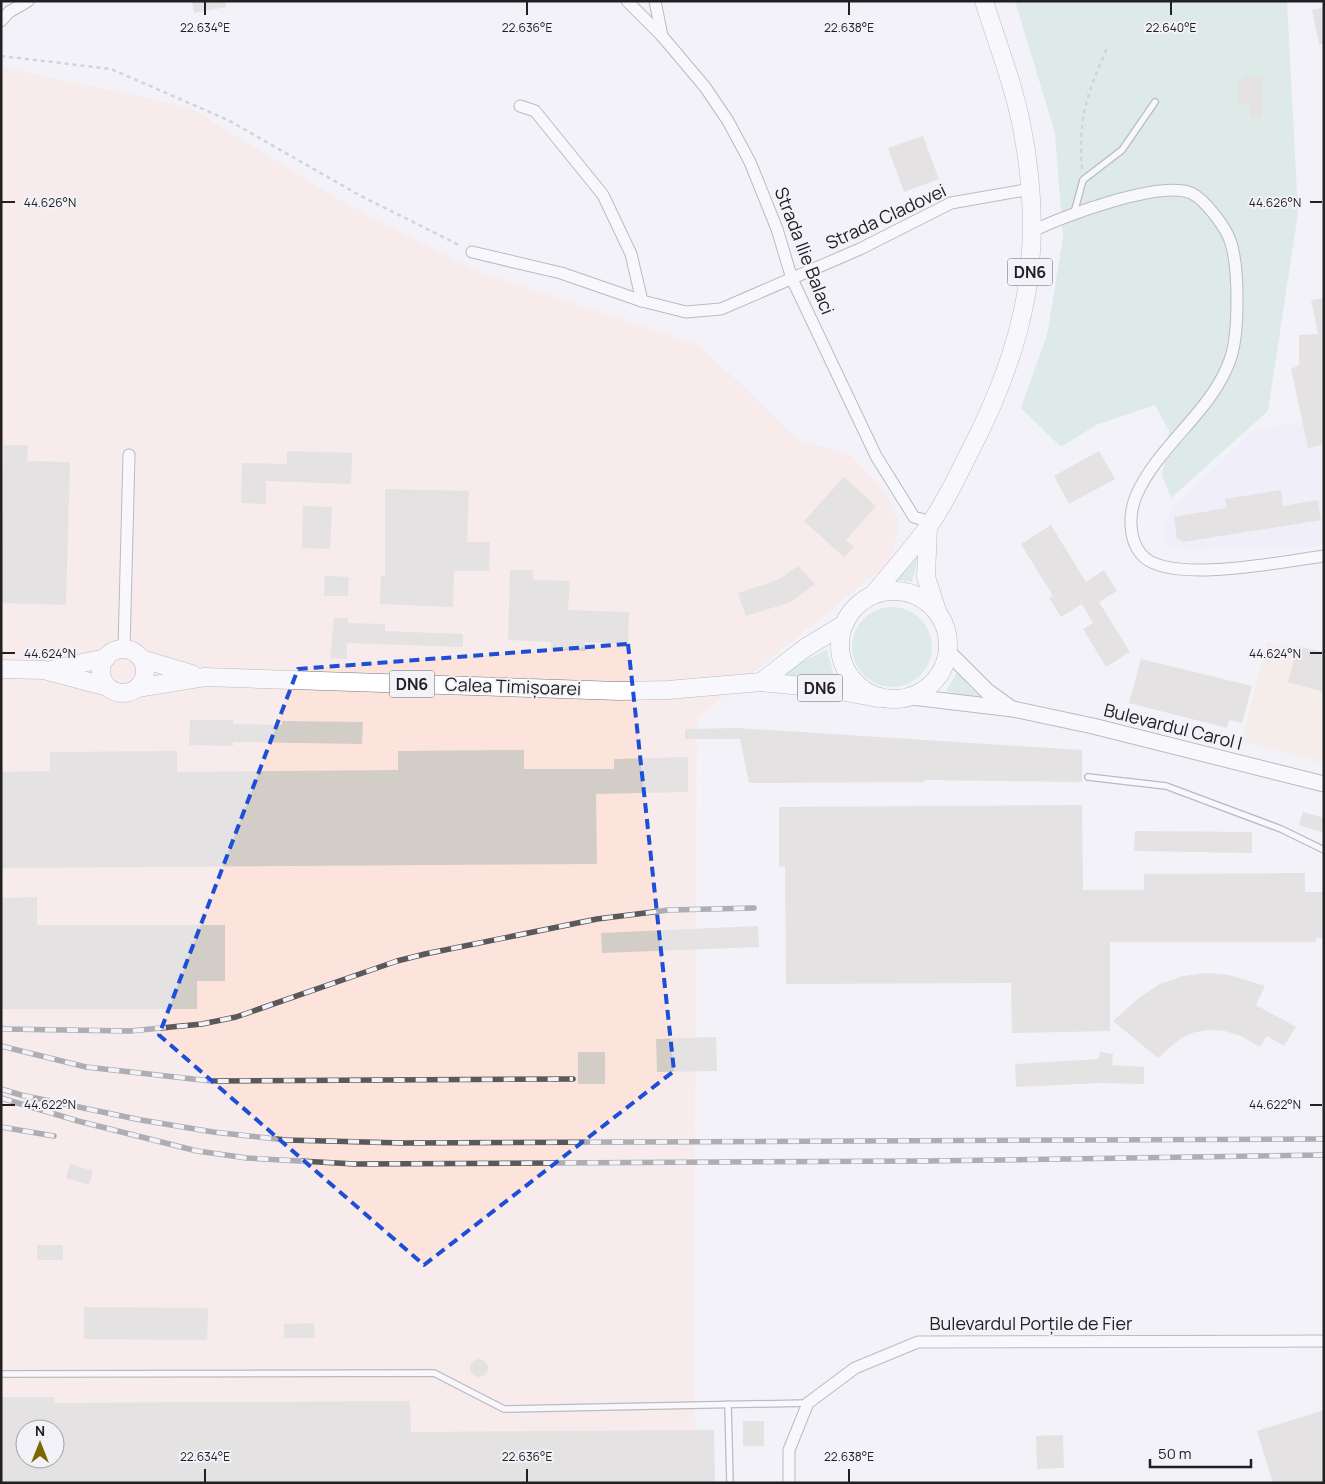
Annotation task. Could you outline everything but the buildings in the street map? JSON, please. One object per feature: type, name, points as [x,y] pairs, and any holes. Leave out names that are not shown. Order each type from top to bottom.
[{"type":"main road","name":"DN6","points":[[761,682],[842,620],[869,595],[930,524],[992,411],[1009,366],[1022,320],[1030,272],[1031,189],[1022,126],[984,1]]},
{"type":"main road","name":"DN6","points":[[842,620],[839,642],[841,660],[849,677],[861,690],[878,698],[895,700],[912,697],[925,690],[936,680],[944,667],[948,652],[945,625],[938,613],[926,577],[930,524]]},
{"type":"main road","points":[[869,595],[887,591],[902,592],[916,596],[928,603],[938,613]]},
{"type":"main road","name":"DN6","points":[[1,669],[44,670],[106,658],[111,653],[124,649],[131,650],[142,659]]},
{"type":"main road","name":"Bulevardul Carol I","points":[[948,652],[987,691],[1013,709]]},
{"type":"main road","points":[[106,658],[102,670],[104,682],[108,687]]},
{"type":"main road","points":[[137,688],[144,678],[145,672],[142,659]]},
{"type":"main road","name":"Calea Timișoarei","points":[[142,659],[205,677]]},
{"type":"main road","name":"DN6","points":[[44,670],[126,693],[137,688]]},
{"type":"main road","name":"Calea Timișoarei","points":[[137,688],[205,677],[618,691],[668,690],[761,682],[824,688],[878,698]]},
{"type":"main road","name":"Bulevardul Carol I","points":[[912,697],[1013,709],[1093,726],[1324,784]]},
{"type":"street","points":[[1,22],[9,12],[28,1]]},
{"type":"street","name":"Strada Ilie Balaci","points":[[627,1],[662,36],[705,87],[732,129],[753,170],[777,229],[792,279],[876,456],[914,518],[930,524]]},
{"type":"street","points":[[655,1],[662,36]]},
{"type":"street","points":[[520,106],[535,111],[603,195],[631,254],[642,301]]},
{"type":"street","name":"Strada Cladovei","points":[[472,252],[561,273],[642,301],[686,312],[721,309],[792,279],[951,203],[1031,189]]},
{"type":"street","points":[[1032,230],[1074,213],[1155,192],[1191,193],[1210,208],[1231,241],[1234,258],[1237,308],[1231,357],[1208,401],[1163,452],[1136,496],[1131,513],[1132,536],[1141,554],[1157,566],[1192,571],[1240,568],[1324,556]]},
{"type":"street","points":[[124,649],[129,455]]},
{"type":"street","name":"Bulevardul Porțile de Fier","points":[[808,1403],[855,1368],[918,1342],[1324,1341]]},
{"type":"street","points":[[789,1483],[789,1450],[808,1403]]},
{"type":"lane","points":[[1074,213],[1083,180],[1122,150],[1155,102]]},
{"type":"lane","points":[[1088,777],[1166,786],[1281,829],[1324,850]]},
{"type":"lane","points":[[1,1374],[434,1373],[504,1409],[808,1403]]},
{"type":"lane","points":[[728,1404],[730,1483]]},
{"type":"path","points":[[1083,180],[1080,138],[1087,93],[1107,48]]},
{"type":"path","points":[[1,56],[110,69],[228,120],[361,196],[472,252]]},
{"type":"path","points":[[842,620],[852,603],[869,595]]},
{"type":"highlighted area","points":[[628,644],[674,1071],[424,1265],[159,1035],[298,669]]},
{"type":"shaded area","points":[[1,67],[189,107],[340,200],[471,269],[701,346],[797,439],[852,456],[889,497],[899,526],[889,563],[697,718],[694,1390],[698,1483],[1,1483]]},
{"type":"shaded area","points":[[1324,417],[1324,544],[1314,547],[1183,550],[1165,545],[1162,537],[1173,506],[1254,431]]},
{"type":"shaded area","points":[[1267,642],[1324,651],[1324,763],[1242,742]]},
{"type":"green space","points":[[1015,1],[1287,1],[1298,213],[1268,411],[1171,498],[1162,475],[1169,431],[1155,405],[1096,425],[1061,447],[1021,408],[1047,335],[1063,238],[1055,133]]},
{"type":"green space","points":[[922,542],[912,582],[896,580]]},
{"type":"green space","points":[[892,607],[907,610],[920,619],[929,632],[932,647],[929,662],[920,675],[907,684],[892,687],[877,684],[864,675],[855,662],[852,647],[855,632],[864,619],[877,610]]},
{"type":"green space","points":[[827,649],[834,676],[807,675],[770,679]]},
{"type":"green space","points":[[958,671],[970,688],[990,703],[946,691]]},
{"type":"railway","points":[[1,1029],[130,1031],[202,1024],[236,1017],[397,961],[425,954],[597,919],[669,910],[754,908]]},
{"type":"railway","points":[[1,1046],[86,1067],[211,1081],[573,1079]]},
{"type":"railway","points":[[1,1089],[21,1095],[141,1120],[213,1132],[286,1140],[403,1143],[1324,1139]]},
{"type":"railway","points":[[1,1098],[78,1121],[197,1151],[247,1158],[355,1164],[928,1161],[1324,1155]]},
{"type":"railway","points":[[1,1127],[54,1136]]}]
